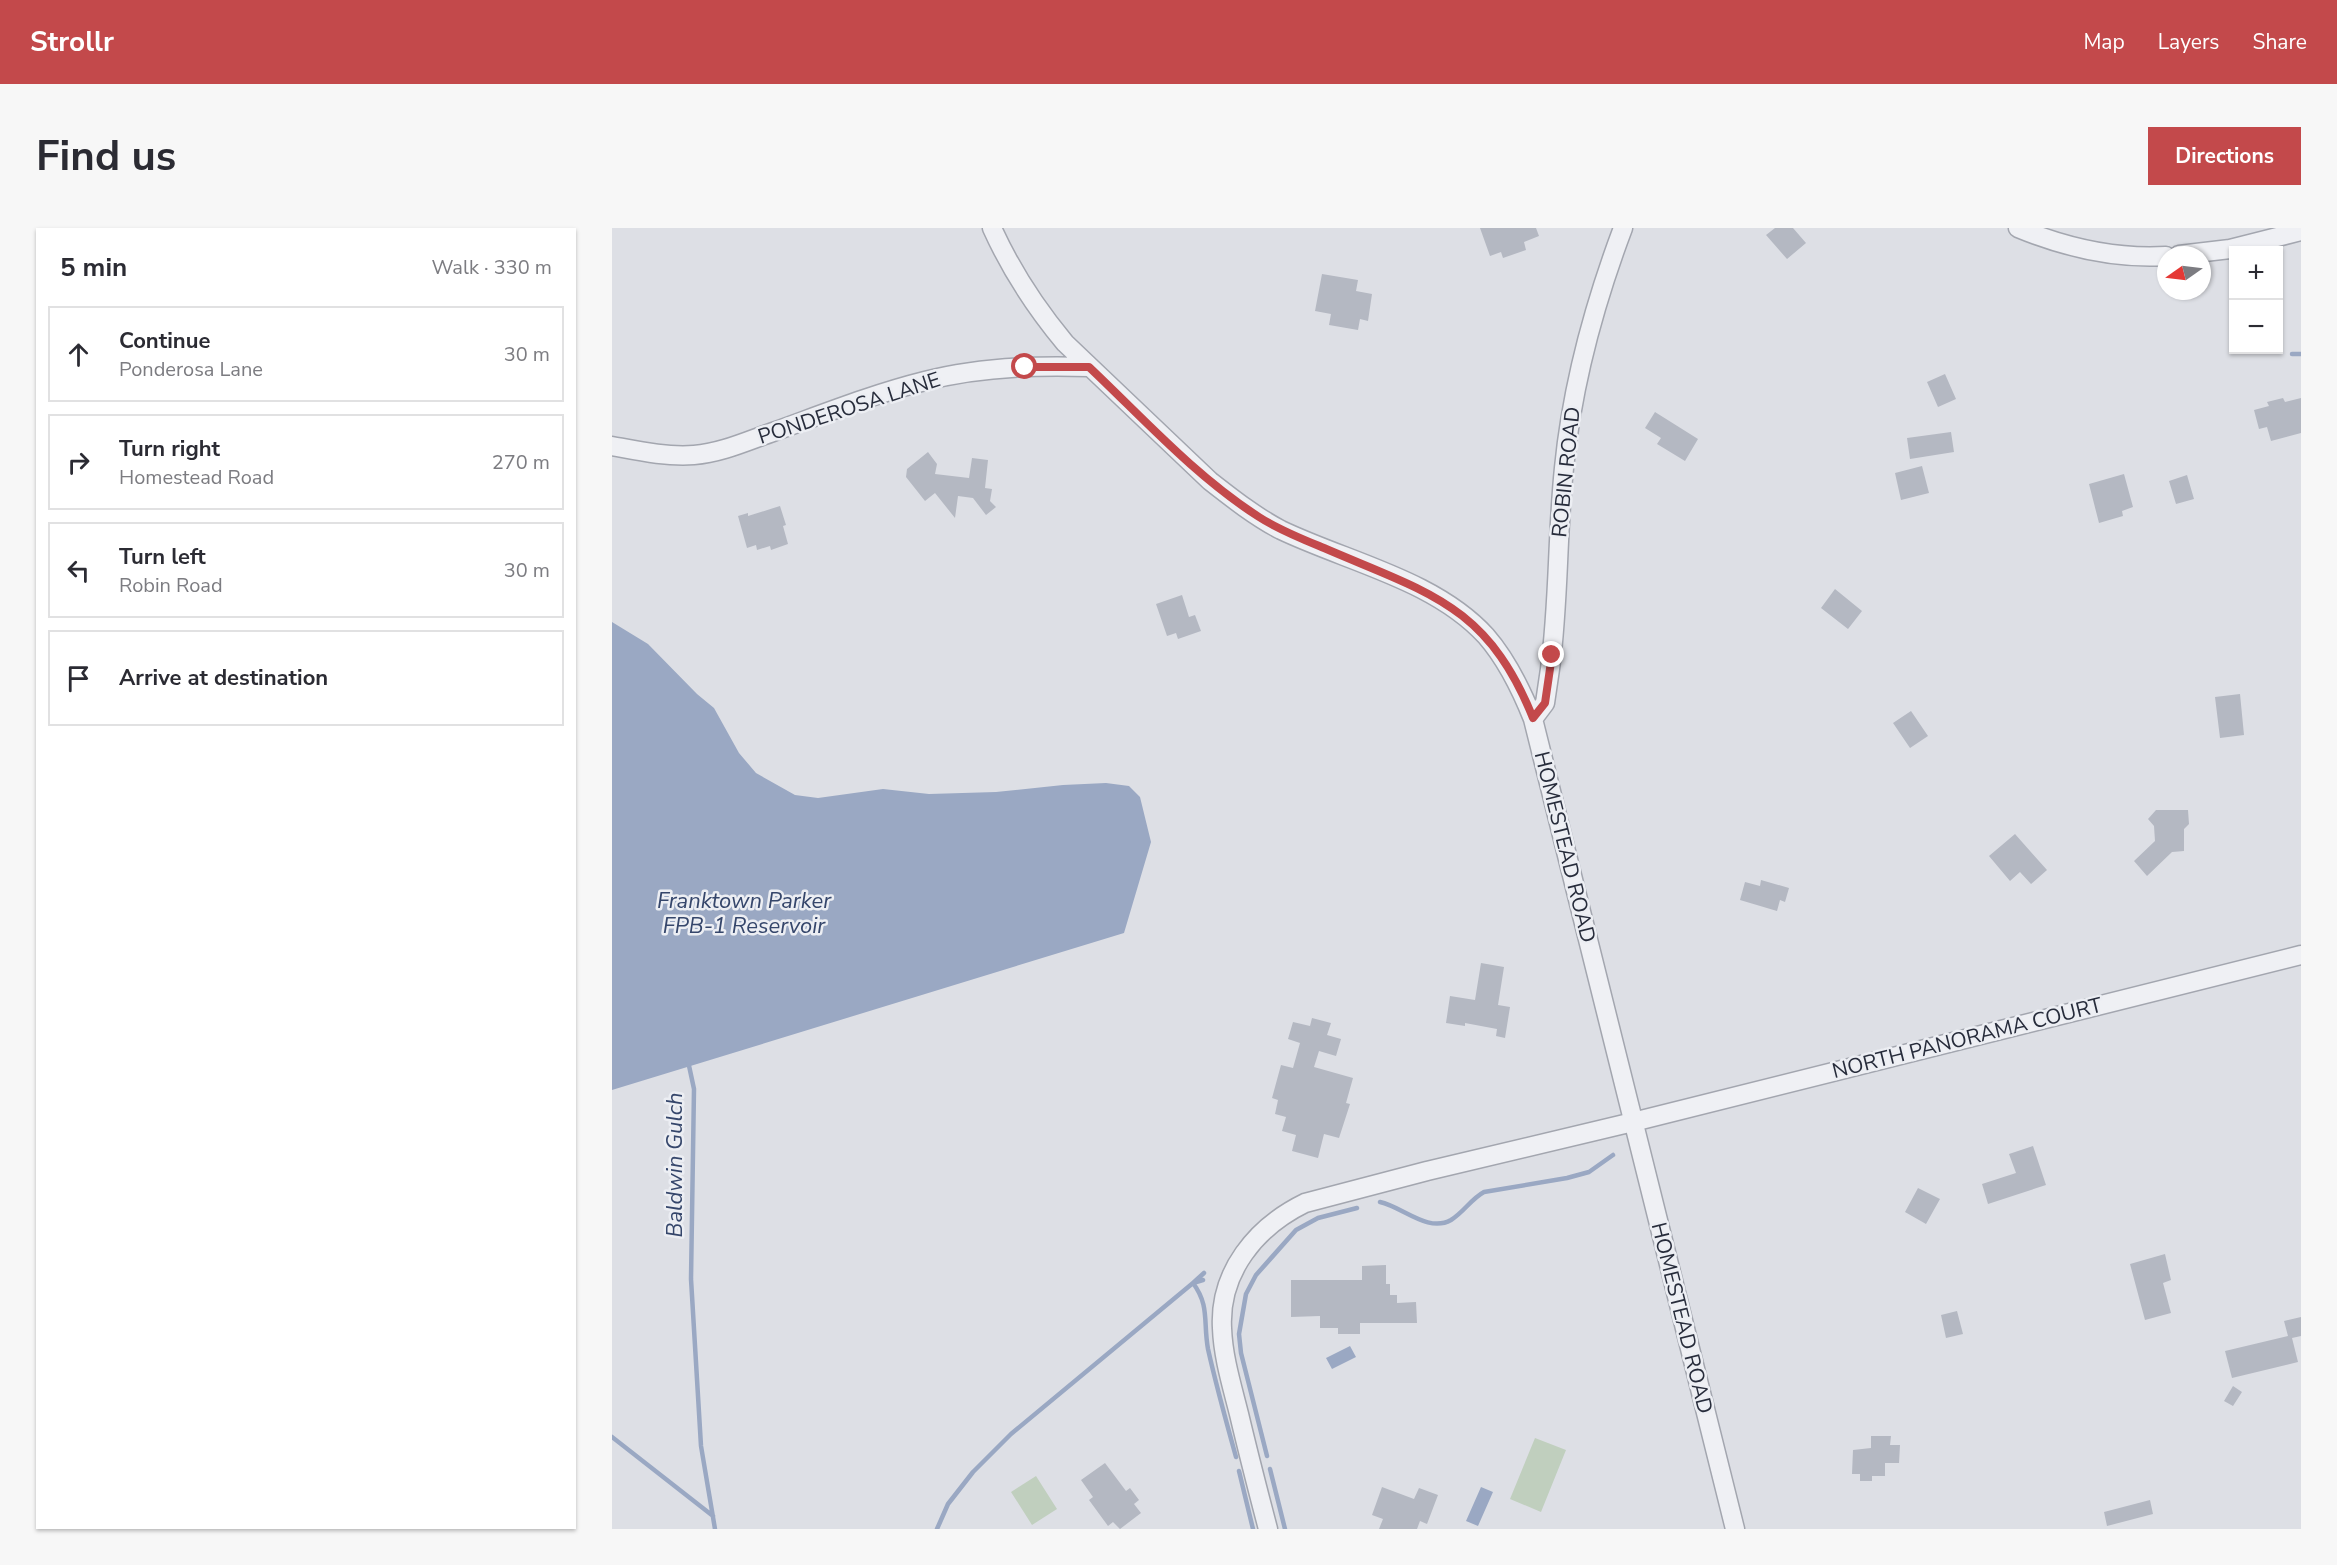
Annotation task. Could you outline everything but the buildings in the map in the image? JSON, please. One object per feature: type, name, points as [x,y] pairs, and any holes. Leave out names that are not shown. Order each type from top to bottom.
[{"type":"street","name":"HOMESTEAD ROAD","points":[[992,228],[1004,255],[1031,299],[1065,343],[1210,481],[1235,501],[1281,529],[1418,587],[1451,606],[1470,621],[1503,658],[1515,678],[1533,718],[1735,1529]]},
{"type":"street","name":"ROBIN ROAD","points":[[1533,718],[1545,703],[1550,669],[1563,475],[1575,391],[1602,288],[1623,228]]},
{"type":"street","points":[[2018,228],[2079,248],[2112,253],[2157,256]]},
{"type":"street","points":[[2211,251],[2230,249],[2301,231]]},
{"type":"street","name":"PONDEROSA LANE","points":[[612,446],[672,455],[696,454],[724,449],[926,381],[993,368],[1089,367]]},
{"type":"street","name":"NORTH PANORAMA COURT","points":[[1268,1529],[1223,1345],[1223,1304],[1234,1270],[1252,1241],[1289,1211],[1305,1203],[1427,1171],[1633,1122],[2301,955]]},
{"type":"green space","points":[[1535,1438],[1566,1450],[1541,1512],[1510,1499]]},
{"type":"green space","points":[[1036,1476],[1057,1509],[1032,1525],[1011,1492]]},
{"type":"water","name":"Franktown Parker FPB-1 Reservoir","points":[[612,622],[648,644],[714,708],[739,753],[756,773],[795,795],[818,798],[883,789],[929,794],[996,792],[1106,783],[1129,786],[1140,797],[1151,842],[1124,933],[612,1090]]},
{"type":"water","points":[[1350,1346],[1356,1357],[1332,1369],[1326,1358]]},
{"type":"water","points":[[1481,1487],[1493,1492],[1478,1526],[1466,1521]]},
{"type":"waterway","points":[[2292,354],[2301,354]]},
{"type":"waterway","name":"Baldwin Gulch","points":[[688,1061],[694,1089],[691,1279],[701,1446],[715,1529]]},
{"type":"waterway","points":[[1380,1202],[1424,1221],[1442,1223],[1456,1217],[1484,1192],[1589,1172],[1613,1155]]},
{"type":"waterway","points":[[1267,1456],[1241,1353],[1239,1334],[1246,1294],[1256,1275],[1296,1230],[1318,1218],[1357,1208]]},
{"type":"waterway","points":[[1204,1273],[1193,1283],[1204,1307],[1208,1349],[1236,1457]]},
{"type":"waterway","points":[[937,1529],[948,1504],[973,1472],[1011,1434],[1193,1283],[1203,1280]]},
{"type":"waterway","points":[[612,1437],[713,1516]]},
{"type":"waterway","points":[[1270,1469],[1285,1529]]},
{"type":"waterway","points":[[1239,1471],[1253,1529]]},
{"type":"route","points":[[1025,367],[1089,367],[1210,481],[1235,501],[1281,529],[1418,587],[1451,606],[1486,636],[1503,658],[1533,718],[1545,703],[1552,655]]}]
